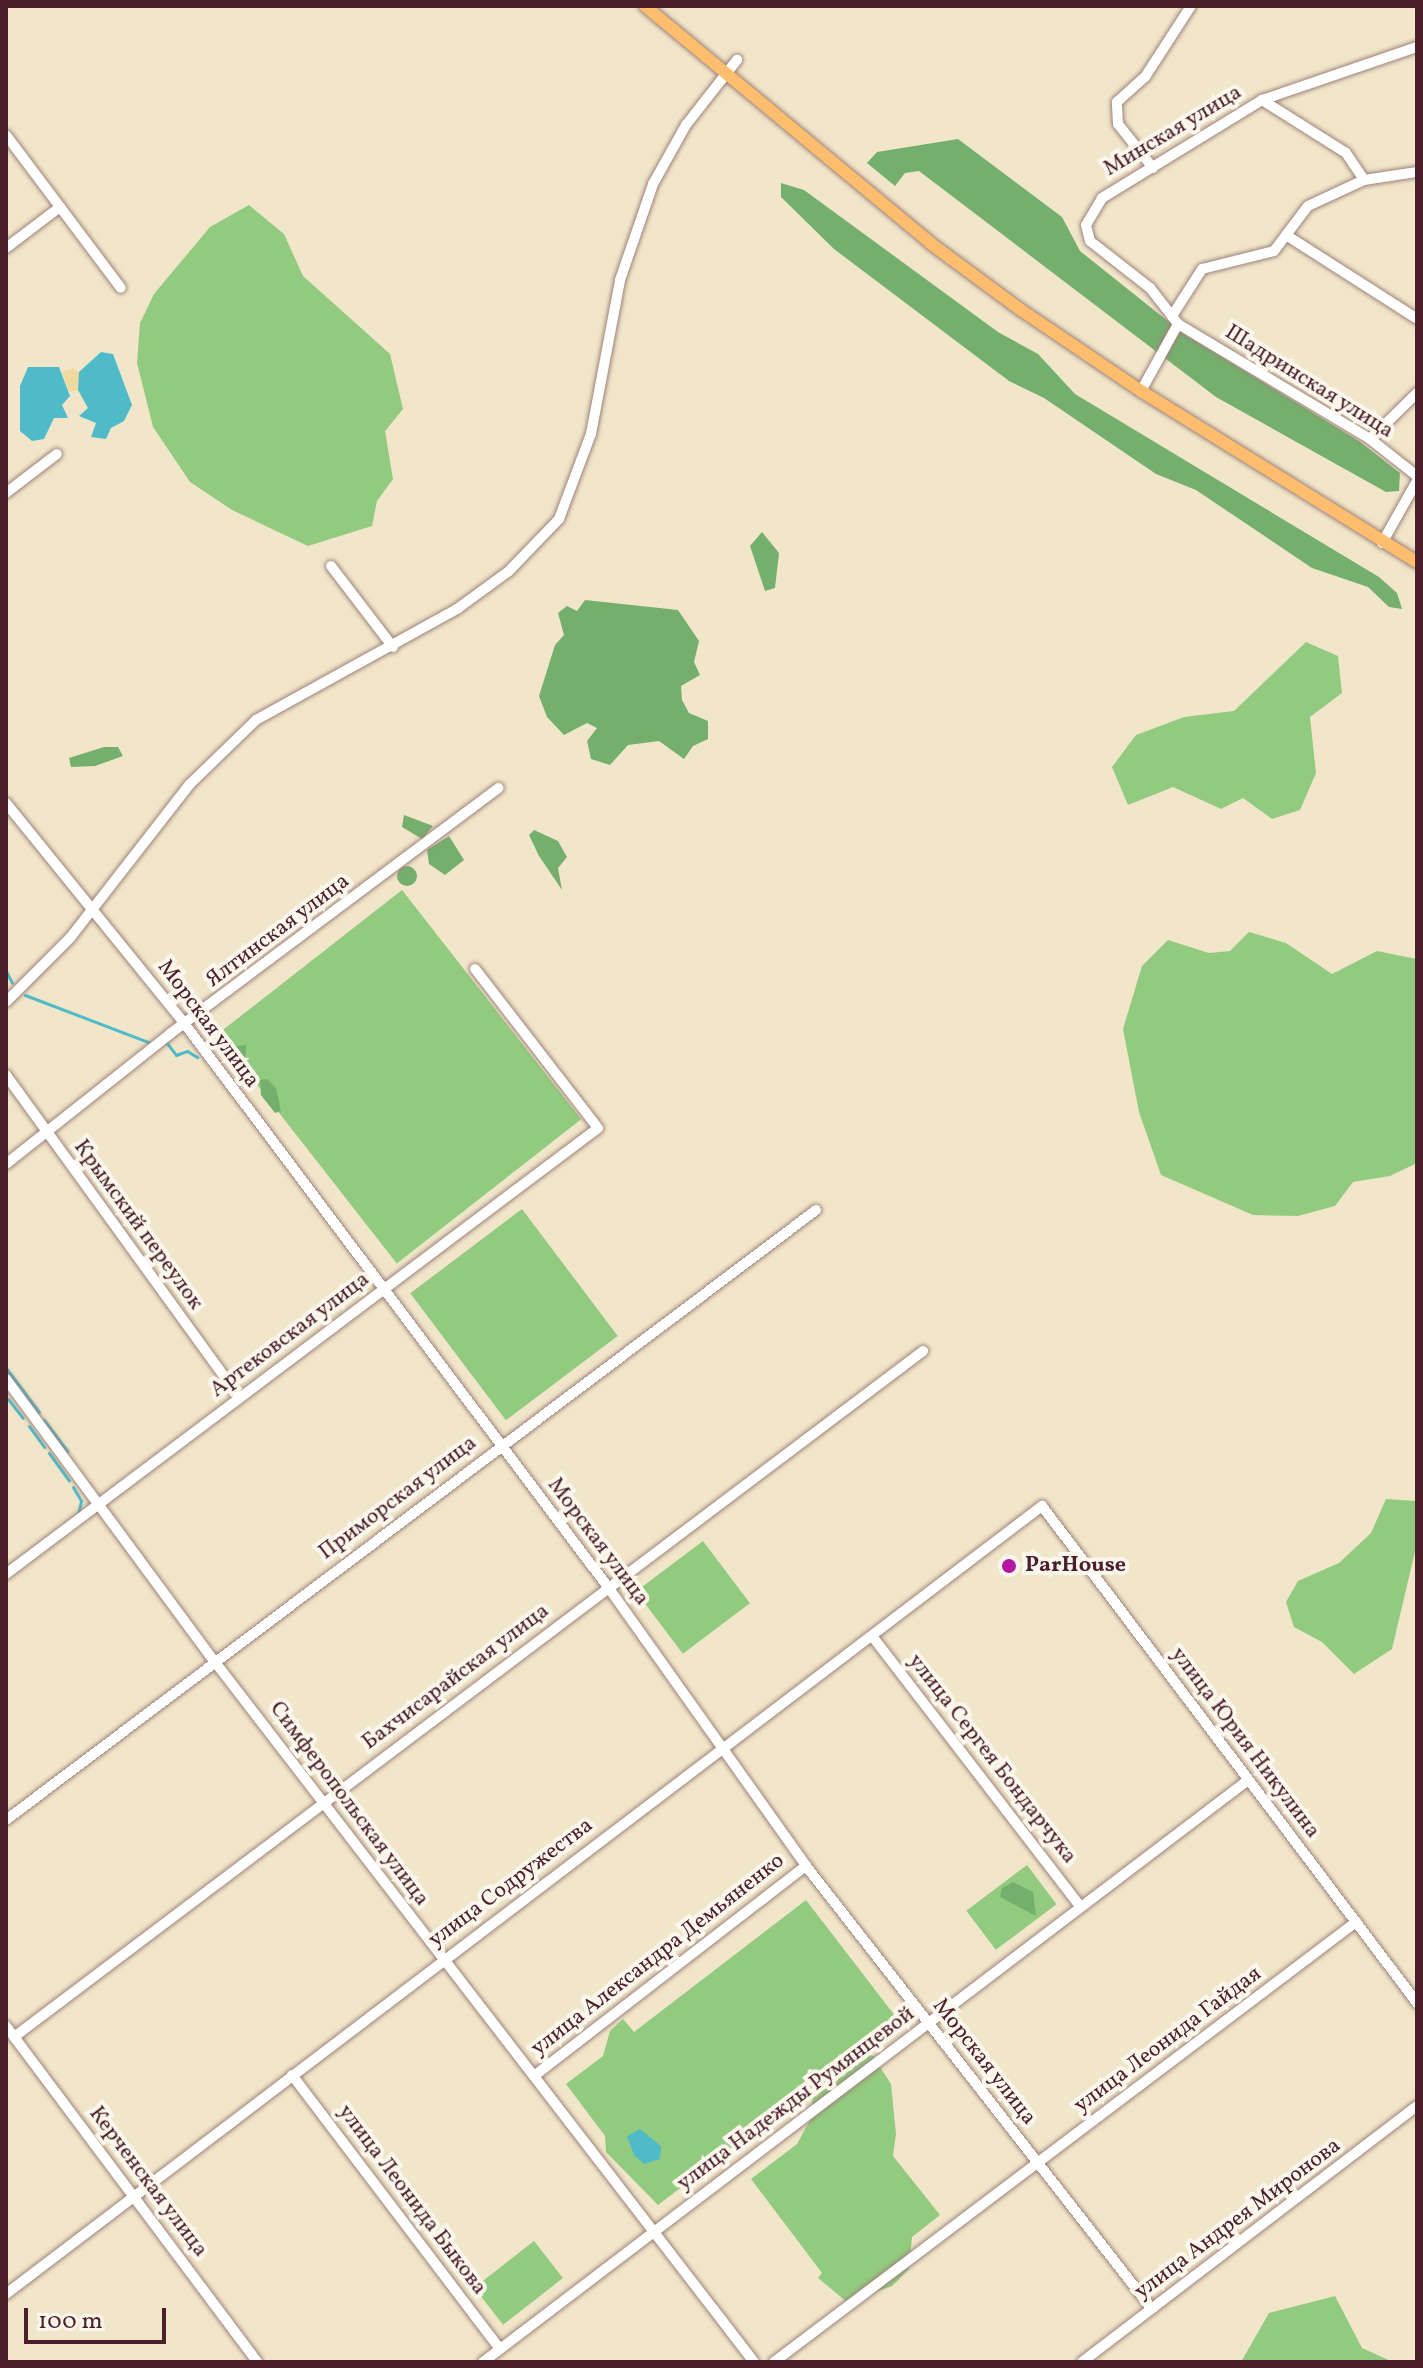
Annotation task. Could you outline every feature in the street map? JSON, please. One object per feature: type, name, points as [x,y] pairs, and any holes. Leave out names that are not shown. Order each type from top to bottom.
[{"type":"main road","points":[[645,6],[930,243],[1141,391],[1417,562]]},
{"type":"street","points":[[1153,168],[1118,124],[1117,102],[1145,77],[1191,6]]},
{"type":"street","name":"Минская улица","points":[[1175,320],[1150,288],[1090,241],[1086,225],[1102,198],[1262,100],[1417,47]]},
{"type":"street","points":[[6,1002],[93,908],[177,799],[246,728],[276,705],[393,647],[457,609],[543,539],[569,501],[591,434],[620,280],[644,208],[686,125],[737,60]]},
{"type":"street","points":[[1262,100],[1346,153],[1364,180]]},
{"type":"street","points":[[6,135],[121,288]]},
{"type":"street","points":[[1141,391],[1202,269],[1274,251],[1289,237],[1308,206],[1364,180],[1417,172]]},
{"type":"street","points":[[6,248],[60,207]]},
{"type":"street","points":[[1289,237],[1417,319]]},
{"type":"street","name":"Шадринская улица","points":[[1175,320],[1370,439],[1417,479]]},
{"type":"street","points":[[1370,439],[1417,393]]},
{"type":"street","points":[[6,493],[57,454]]},
{"type":"street","points":[[1382,543],[1417,479]]},
{"type":"street","points":[[331,566],[393,647]]},
{"type":"street","name":"Ялтинская улица","points":[[6,1164],[184,1023],[499,788]]},
{"type":"street","name":"Морская улица","points":[[6,803],[184,1023],[608,1587],[806,1866],[1152,2309]]},
{"type":"street","name":"Артековская улица","points":[[6,1574],[598,1128],[475,969]]},
{"type":"street","name":"Крымский переулок","points":[[6,1075],[239,1397]]},
{"type":"street","name":"Приморская улица","points":[[6,1820],[816,1210]]},
{"type":"street","name":"Бахчисарайская улица","points":[[14,2037],[923,1351]]},
{"type":"street","name":"Симферопольская улица","points":[[6,1379],[215,1662],[754,2362]]},
{"type":"street","name":"улица Содружества","points":[[6,2294],[1042,1506]]},
{"type":"street","name":"улица Юрия Никулина","points":[[1042,1506],[1417,2003]]},
{"type":"street","name":"улица Сергея Бондарчука","points":[[872,1636],[1080,1906]]},
{"type":"street","name":"улица Надежды Румянцевой","points":[[483,2362],[1248,1780]]},
{"type":"street","name":"улица Александра Демьяненко","points":[[534,2076],[806,1866]]},
{"type":"street","name":"улица Леонида Гайдая","points":[[774,2362],[1356,1922]]},
{"type":"street","name":"Керченская улица","points":[[6,2026],[257,2362]]},
{"type":"street","name":"улица Леонида Быкова","points":[[292,2075],[500,2349]]},
{"type":"street","name":"улица Андрея Миронова","points":[[1082,2362],[1417,2106]]},
{"type":"green space","points":[[958,139],[1062,217],[1080,251],[1184,334],[1359,441],[1400,473],[1399,491],[1386,492],[1216,397],[919,171],[905,173],[895,186],[867,163],[877,152]]},
{"type":"green space","points":[[781,183],[804,190],[998,332],[1038,354],[1075,394],[1379,577],[1397,593],[1402,609],[1389,607],[1368,587],[1312,568],[1196,490],[1156,474],[1044,398],[1009,381],[834,249],[781,197]]},
{"type":"green space","points":[[249,205],[284,234],[303,276],[390,354],[403,409],[385,431],[393,479],[377,501],[372,526],[308,546],[232,510],[190,482],[153,427],[137,363],[140,323],[154,294],[210,227]]},
{"type":"green space","points":[[762,532],[779,553],[775,588],[765,591],[750,546]]},
{"type":"green space","points":[[585,600],[678,610],[699,641],[694,662],[700,675],[681,686],[682,700],[689,713],[708,721],[708,739],[693,746],[684,759],[659,741],[628,745],[610,765],[591,759],[587,741],[597,728],[587,723],[564,735],[547,717],[539,696],[555,645],[564,635],[558,613],[567,606],[577,611]]},
{"type":"green space","points":[[1306,642],[1338,656],[1342,693],[1310,717],[1316,773],[1300,810],[1272,819],[1243,798],[1221,809],[1173,787],[1128,805],[1112,767],[1136,735],[1184,717],[1234,711]]},
{"type":"green space","points":[[104,747],[118,747],[123,756],[95,766],[71,767],[69,758]]},
{"type":"green space","points":[[404,815],[433,826],[422,839],[402,827]]},
{"type":"green space","points":[[534,830],[558,841],[567,857],[558,868],[562,890],[529,835]]},
{"type":"green space","points":[[449,836],[464,860],[445,875],[429,864],[427,850]]},
{"type":"green space","points":[[407,866],[414,869],[417,876],[414,883],[407,886],[400,883],[397,876],[400,869]]},
{"type":"green space","points":[[402,890],[581,1119],[397,1263],[218,1034]]},
{"type":"green space","points":[[1249,932],[1286,943],[1332,974],[1377,951],[1417,959],[1417,1163],[1390,1176],[1353,1182],[1335,1206],[1298,1216],[1253,1215],[1161,1175],[1139,1112],[1123,1029],[1142,966],[1168,940],[1209,953],[1230,951]]},
{"type":"green space","points":[[246,1045],[245,1060],[238,1065],[242,1071],[251,1071],[244,1087],[220,1055],[230,1047]]},
{"type":"green space","points":[[267,1079],[276,1088],[281,1111],[275,1113],[261,1095],[260,1080]]},
{"type":"green space","points":[[522,1209],[618,1336],[506,1420],[410,1293]]},
{"type":"green space","points":[[1386,1499],[1415,1501],[1417,1543],[1392,1649],[1354,1674],[1322,1642],[1294,1627],[1286,1602],[1298,1581],[1339,1563],[1371,1533]]},
{"type":"green space","points":[[703,1541],[750,1603],[683,1654],[636,1592]]},
{"type":"green space","points":[[1027,1865],[1056,1904],[996,1950],[966,1911]]},
{"type":"green space","points":[[1013,1882],[1033,1892],[1036,1916],[1000,1897],[1002,1888]]},
{"type":"green space","points":[[806,1900],[899,2021],[860,2052],[873,2056],[891,2084],[896,2134],[893,2156],[940,2215],[912,2237],[909,2269],[892,2286],[847,2302],[818,2278],[822,2273],[751,2179],[797,2144],[810,2120],[814,2087],[658,2205],[606,2152],[605,2136],[566,2084],[603,2056],[610,2031],[623,2019],[634,2032]]},
{"type":"green space","points":[[534,2241],[563,2278],[503,2325],[474,2288]]},
{"type":"green space","points":[[1335,2296],[1362,2348],[1393,2362],[1241,2362],[1269,2313]]},
{"type":"sand","points":[[73,368],[79,372],[78,390],[69,392],[62,372]]},
{"type":"water","points":[[101,352],[113,354],[132,405],[124,421],[111,428],[106,439],[91,437],[96,423],[79,416],[88,408],[78,390],[79,372]]},
{"type":"water","points":[[28,367],[59,367],[70,396],[62,405],[68,418],[54,418],[44,439],[32,441],[20,431],[20,386]]},
{"type":"water","points":[[640,2129],[661,2146],[660,2159],[644,2164],[634,2155],[627,2136]]},
{"type":"waterway","points":[[6,971],[12,983]]},
{"type":"waterway","points":[[25,995],[151,1043]]},
{"type":"waterway","points":[[166,1042],[176,1055],[187,1051],[197,1057]]},
{"type":"waterway","points":[[6,1368],[39,1412]]},
{"type":"waterway","points":[[8,1399],[23,1418]]},
{"type":"waterway","points":[[44,1420],[67,1451]]},
{"type":"waterway","points":[[29,1426],[44,1447]]},
{"type":"waterway","points":[[49,1453],[69,1481]]},
{"type":"waterway","points":[[73,1487],[81,1501],[78,1514]]},
{"type":"place","name":"ParHouse","points":[[1009,1566]]}]
